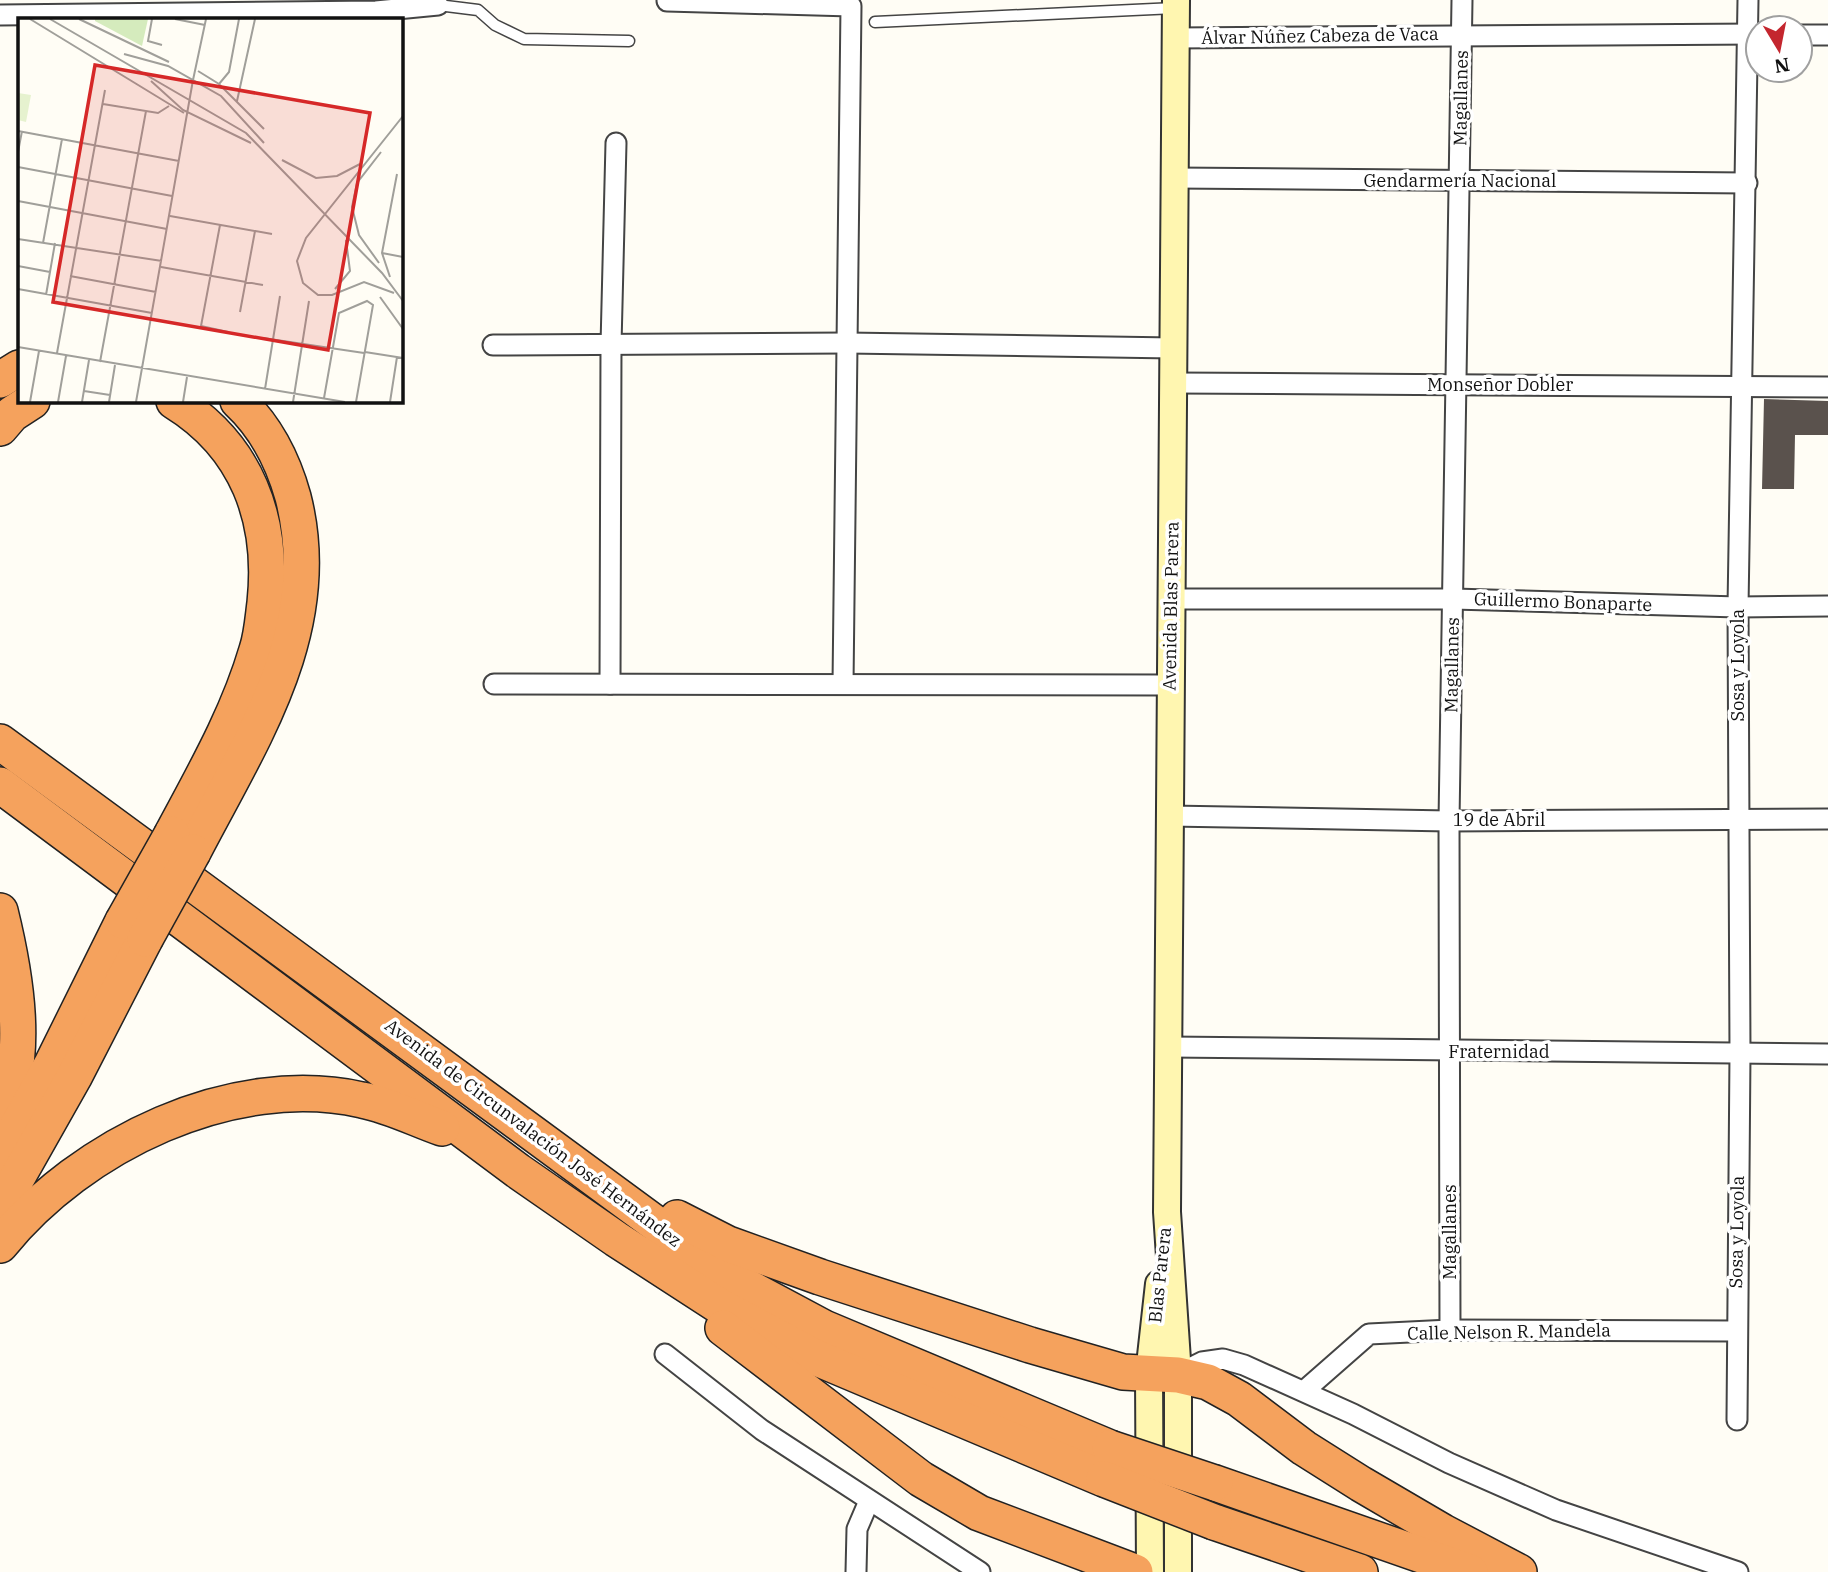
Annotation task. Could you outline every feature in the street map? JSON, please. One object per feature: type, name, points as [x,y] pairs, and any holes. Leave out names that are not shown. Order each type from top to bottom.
[{"type":"highway","points":[[0,380],[18,369]]},
{"type":"highway","points":[[0,428],[12,414],[30,402]]},
{"type":"highway","points":[[175,402],[203,423],[225,445],[244,470],[262,519],[267,587],[258,648],[183,843]]},
{"type":"highway","points":[[0,1157],[183,843],[274,696],[290,651],[302,581],[301,541],[289,481],[280,458],[263,430],[239,402]]},
{"type":"highway","points":[[0,717],[100,814]]},
{"type":"highway","name":"Avenida de Circunvalación José Hernández","points":[[0,742],[716,1268],[824,1328],[1107,1464]]},
{"type":"highway","name":"Avenida de Circunvalación José Hernández","points":[[0,785],[518,1171],[721,1307],[817,1358],[1107,1464]]},
{"type":"highway","points":[[0,911],[14,989],[17,1046],[13,1080],[0,1118]]},
{"type":"highway","points":[[0,1208],[74,1077],[134,930]]},
{"type":"highway","points":[[0,1245],[42,1199],[110,1149],[146,1130],[190,1114],[274,1095],[327,1095],[363,1100],[446,1130],[518,1171]]},
{"type":"highway","points":[[544,1140],[705,1234],[728,1244],[820,1277],[1123,1372],[1208,1382],[1239,1399],[1304,1448],[1361,1484],[1519,1572]]},
{"type":"highway","points":[[651,1262],[712,1320],[921,1479],[979,1513],[1135,1572]]},
{"type":"highway","points":[[1107,1464],[1214,1483],[1470,1572]]},
{"type":"highway","points":[[1107,1464],[1214,1522],[1360,1572]]},
{"type":"main road","name":"Avenida Blas Parera","points":[[1167,1212],[1176,4]]},
{"type":"main road","name":"Blas Parera","points":[[1150,1572],[1163,1375],[1167,1212]]},
{"type":"main road","name":"Blas Parera","points":[[1163,1375],[1178,1572]]},
{"type":"street","name":"Magallanes","points":[[1450,1331],[1449,821],[1462,0]]},
{"type":"street","points":[[667,1],[851,6],[843,684]]},
{"type":"street","points":[[0,16],[180,11],[376,10],[438,5]]},
{"type":"street","name":"Álvar Núñez Cabeza de Vaca","points":[[1176,38],[1744,34]]},
{"type":"street","name":"Sosa y Loyola","points":[[1737,1420],[1740,1053],[1738,607],[1751,84]]},
{"type":"street","points":[[610,684],[611,345],[616,143]]},
{"type":"street","name":"Gendarmería Nacional","points":[[1174,178],[1747,183]]},
{"type":"street","points":[[493,345],[847,344],[1173,348]]},
{"type":"street","name":"Monseñor Dobler","points":[[1173,383],[1828,387]]},
{"type":"street","name":"Guillermo Bonaparte","points":[[1171,599],[1453,599],[1738,607],[1828,606]]},
{"type":"street","points":[[494,684],[1170,685]]},
{"type":"street","name":"19 de Abril","points":[[1170,816],[1449,821],[1828,819]]},
{"type":"street","name":"Fraternidad","points":[[1169,1048],[1828,1054]]},
{"type":"street","name":"Calle Nelson R. Mandela","points":[[1304,1391],[1369,1334],[1450,1331],[1736,1331]]},
{"type":"street","points":[[665,1354],[762,1430],[980,1572]]},
{"type":"street","points":[[1163,1375],[1202,1362],[1223,1360],[1244,1365],[1304,1391],[1449,1463],[1556,1510],[1738,1572]]},
{"type":"street","points":[[856,1572],[857,1529],[869,1501]]},
{"type":"lane","points":[[875,23],[1176,4]]},
{"type":"lane","points":[[438,5],[478,5],[495,25],[524,39],[629,41]]},
{"type":"building","points":[[1764,399],[1828,401],[1828,435],[1795,435],[1794,489],[1762,489]]}]
